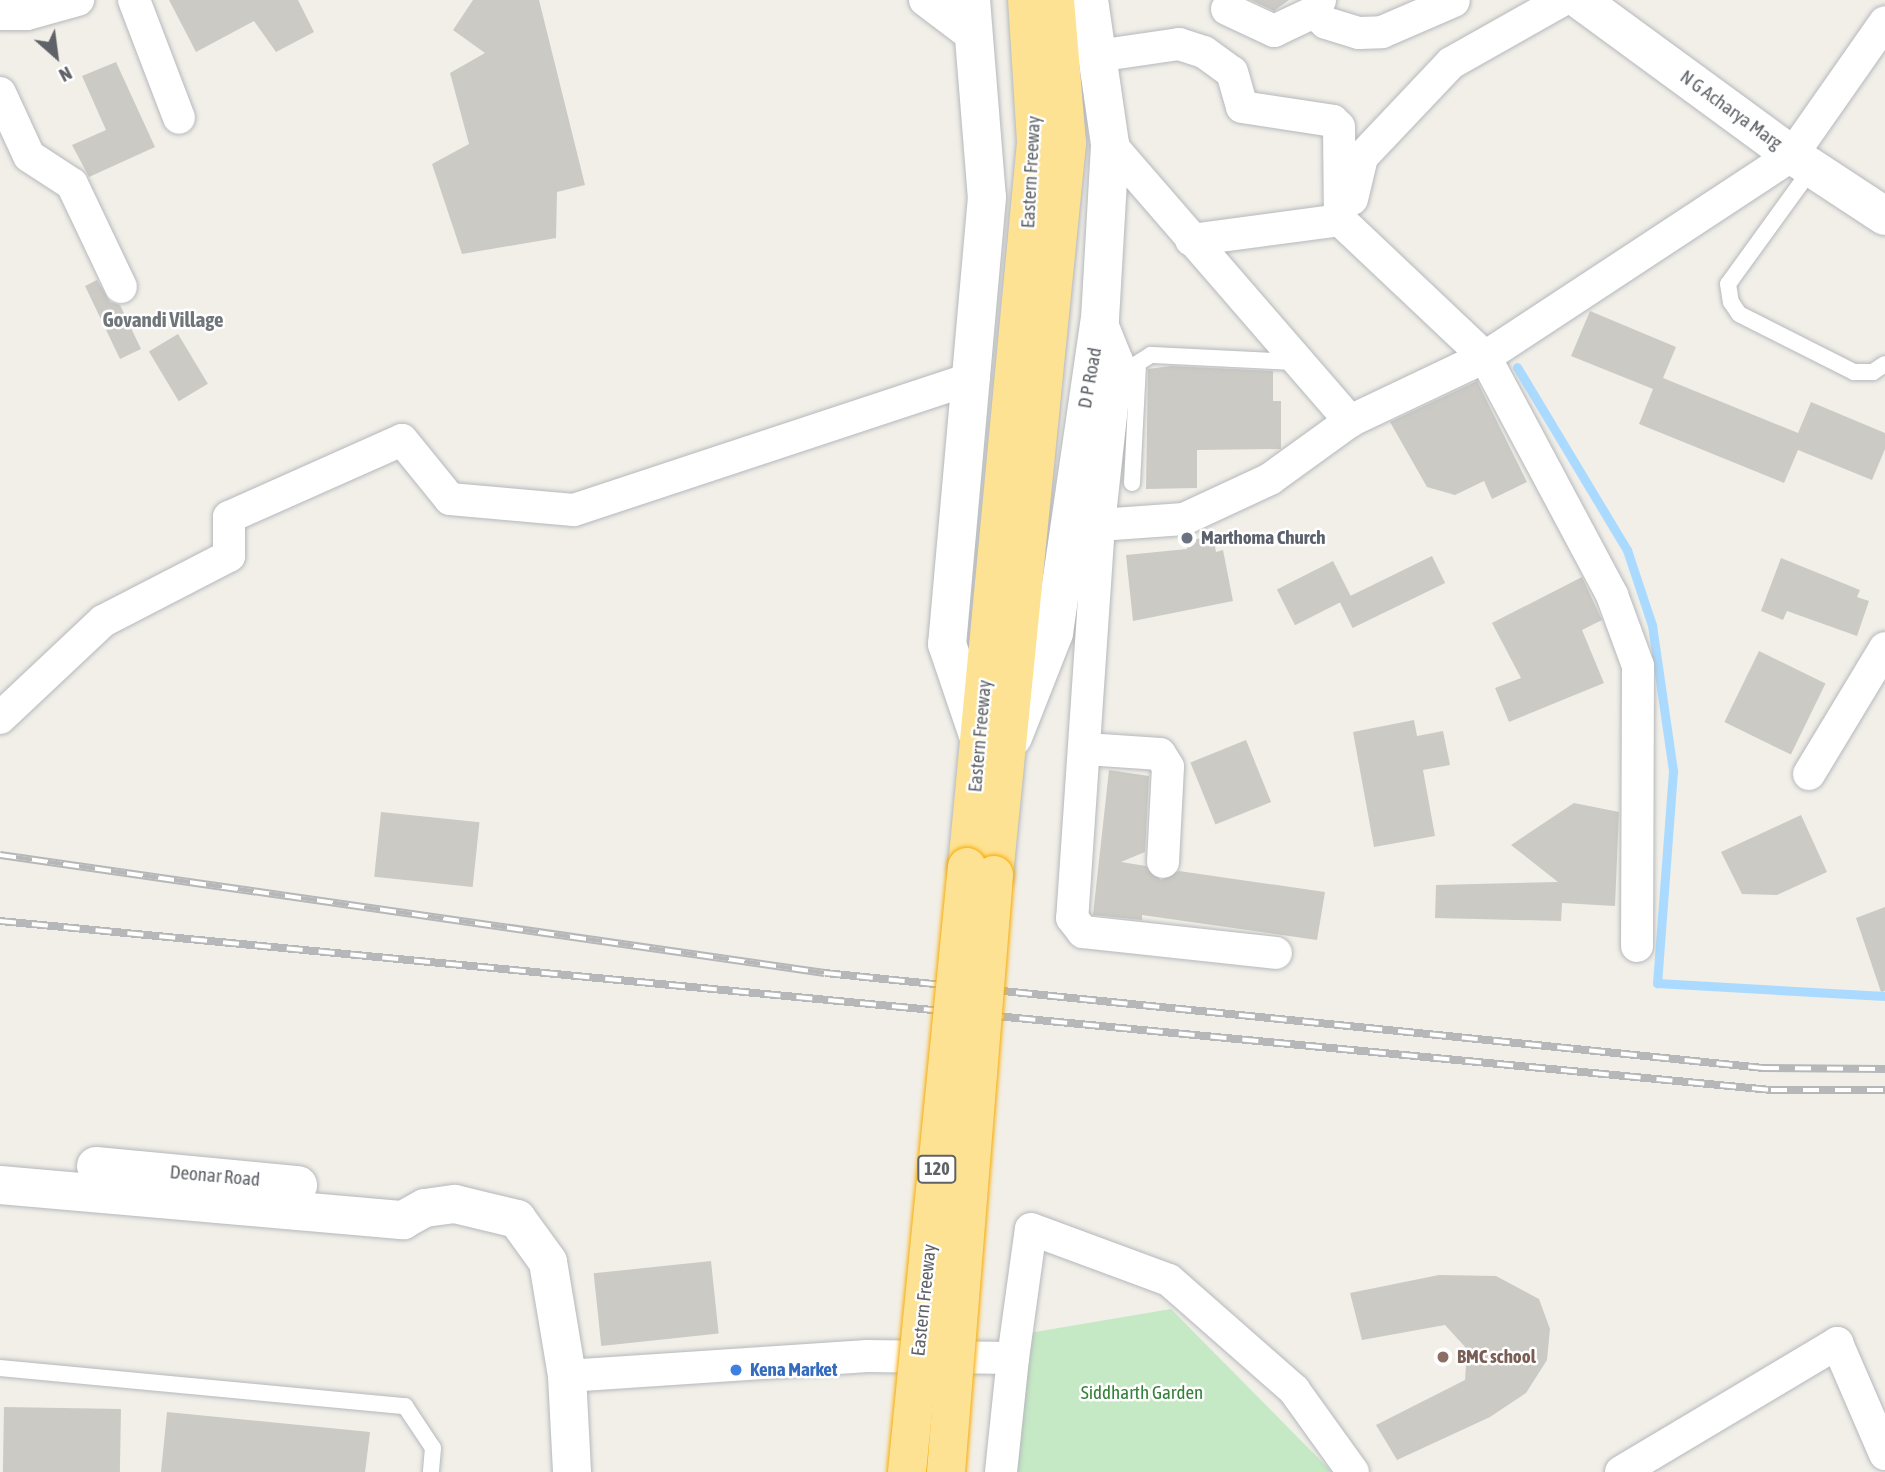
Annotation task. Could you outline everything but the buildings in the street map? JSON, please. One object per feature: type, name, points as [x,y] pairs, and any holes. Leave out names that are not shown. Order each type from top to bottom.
[{"type":"highway","name":"Eastern Freeway","points":[[906,1472],[995,745],[1036,142],[1027,0]]},
{"type":"highway","name":"Eastern Freeway","points":[[1004,629],[1067,143],[1055,0]]},
{"type":"highway","name":"Eastern Freeway","points":[[946,1472],[981,871]]},
{"type":"main road","points":[[971,0],[987,197],[974,378],[947,644],[995,745]]},
{"type":"main road","name":"D P Road","points":[[995,745],[1054,633],[1100,319],[1110,144],[1089,0]]},
{"type":"main road","name":"N G Acharya Marg","points":[[1580,1],[1802,162],[1885,216]]},
{"type":"main road","name":"Deonar Road","points":[[0,1158],[329,1201]]},
{"type":"main road","name":"Deonar Road","points":[[0,1185],[329,1201],[408,1196],[425,1208],[467,1206],[517,1219],[548,1262],[567,1376],[572,1472]]},
{"type":"street","points":[[0,14],[27,14],[78,0]]},
{"type":"street","points":[[134,0],[179,118]]},
{"type":"street","points":[[925,0],[975,38]]},
{"type":"street","points":[[1227,9],[1274,31],[1317,6],[1326,23],[1359,33],[1382,32],[1454,1]]},
{"type":"street","points":[[1580,1],[1451,63],[1362,157],[1351,188],[1355,215],[1492,352],[1612,595],[1637,666],[1637,946]]},
{"type":"street","points":[[1099,524],[1184,519],[1270,479],[1350,421],[1492,352],[1568,290],[1802,162],[1885,22]]},
{"type":"street","points":[[1097,56],[1179,44],[1205,52],[1232,72],[1242,107],[1333,121],[1339,127],[1340,220],[1492,352]]},
{"type":"street","points":[[0,93],[29,156],[72,184],[121,288]]},
{"type":"street","points":[[1110,144],[1350,421]]},
{"type":"street","points":[[1191,240],[1340,220]]},
{"type":"street","points":[[1100,319],[1117,361],[1099,524],[1086,749],[1072,918],[1083,932],[1276,953]]},
{"type":"street","points":[[0,718],[103,621],[229,555],[229,517],[402,440],[450,499],[574,510],[974,378]]},
{"type":"street","points":[[1808,774],[1885,648]]},
{"type":"street","points":[[1086,749],[1160,754],[1168,767],[1163,862]]},
{"type":"street","points":[[1001,1472],[1031,1229],[1170,1280],[1294,1390],[1353,1472]]},
{"type":"street","points":[[1621,1472],[1837,1343],[1885,1454]]},
{"type":"street","points":[[567,1376],[867,1356],[1013,1358]]},
{"type":"lane","points":[[1802,162],[1728,284],[1731,302],[1739,314],[1854,372],[1873,372],[1885,365]]},
{"type":"lane","points":[[1132,483],[1138,363],[1151,355],[1299,363]]},
{"type":"lane","points":[[0,1368],[405,1406],[433,1448],[431,1472]]},
{"type":"green space","name":"Siddharth Garden","points":[[1171,1309],[1332,1472],[1015,1472],[1029,1333]]},
{"type":"waterway","points":[[1517,367],[1627,550],[1652,625],[1673,771],[1657,983],[1885,996]]},
{"type":"railway","points":[[0,855],[825,973],[1763,1068],[1885,1069]]},
{"type":"railway","points":[[0,921],[1771,1090],[1885,1090]]},
{"type":"place","name":"Marthoma Church","points":[[1187,538]]},
{"type":"place","name":"BMC school","points":[[1443,1357]]},
{"type":"place","name":"Kena Market","points":[[736,1370]]},
{"type":"district","name":"Govandi Village","points":[[163,319]]}]
